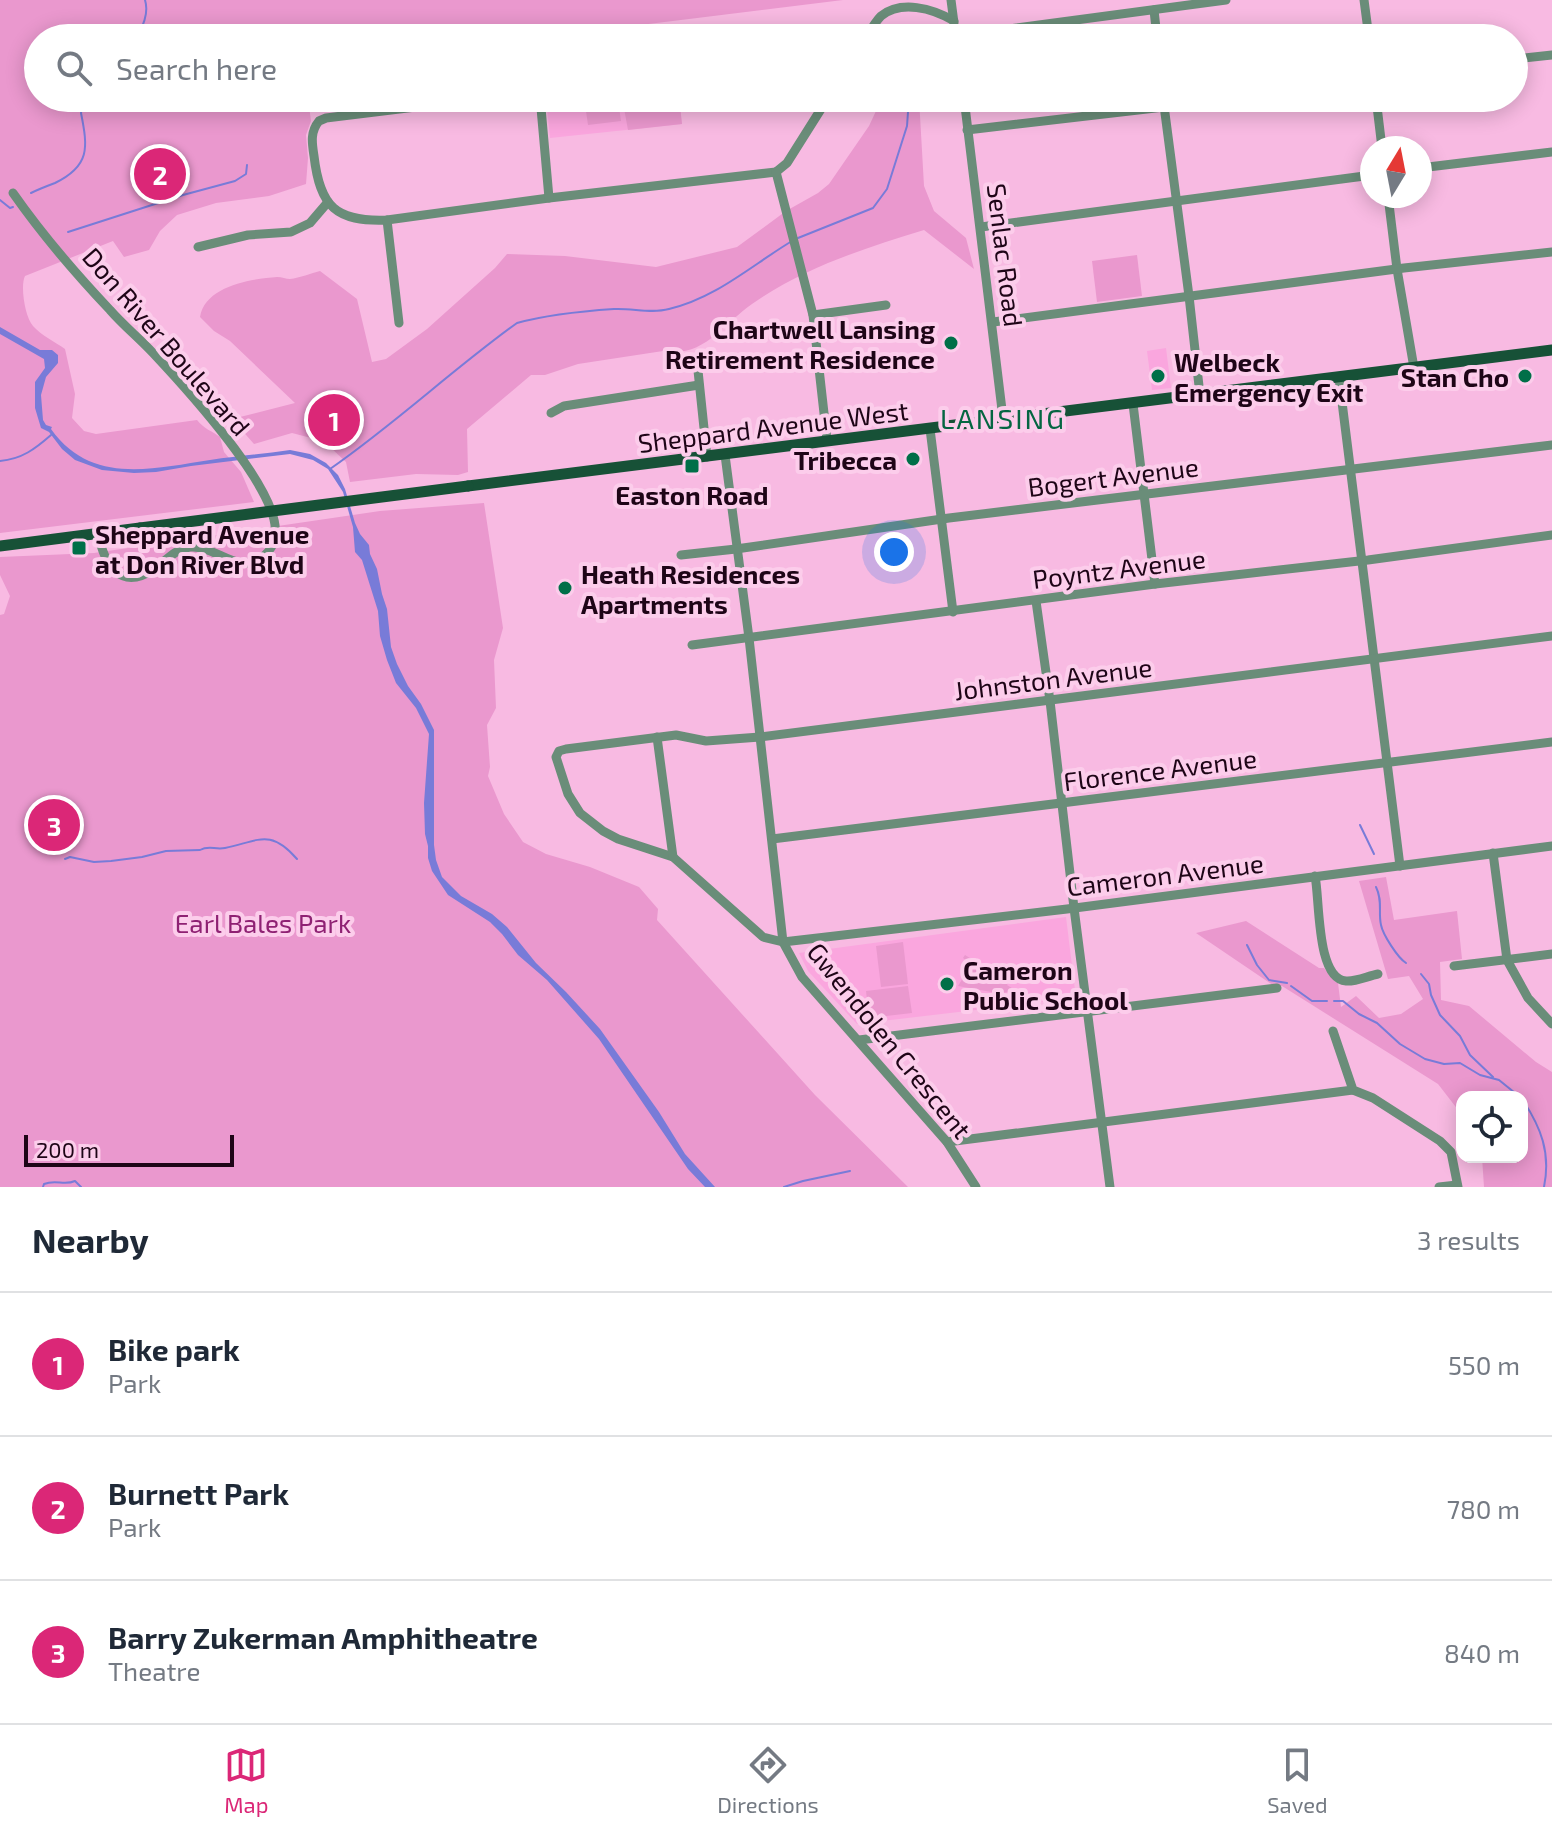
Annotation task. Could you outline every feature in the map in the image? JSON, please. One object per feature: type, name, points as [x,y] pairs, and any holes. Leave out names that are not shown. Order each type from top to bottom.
[{"type":"main road","name":"Sheppard Avenue West","points":[[0,546],[1003,418],[1552,353]]},
{"type":"street","points":[[951,0],[954,24]]},
{"type":"street","points":[[1051,24],[1226,0]]},
{"type":"street","points":[[1364,0],[1367,24]]},
{"type":"street","points":[[875,24],[892,8],[908,4],[934,11],[954,21]]},
{"type":"street","points":[[1154,10],[1156,24]]},
{"type":"street","points":[[1528,58],[1552,55]]},
{"type":"street","points":[[375,112],[326,118],[319,121],[312,134],[317,179],[328,202],[346,216],[363,221],[776,172],[787,163],[819,112]]},
{"type":"street","points":[[541,112],[549,198]]},
{"type":"street","name":"Senlac Road","points":[[965,112],[1003,418]]},
{"type":"street","points":[[967,130],[1094,112]]},
{"type":"street","points":[[1165,112],[1200,395]]},
{"type":"street","points":[[1378,112],[1381,136]]},
{"type":"street","points":[[1432,167],[1552,152]]},
{"type":"street","points":[[776,172],[813,315],[827,440]]},
{"type":"street","points":[[981,227],[1360,177]]},
{"type":"street","name":"Don River Boulevard","points":[[13,193],[75,270],[154,353],[231,445],[267,498],[276,524],[270,550],[255,562],[240,563],[192,547],[176,552],[153,570],[133,577],[119,574],[110,567],[98,533]]},
{"type":"street","points":[[198,247],[248,235],[291,232],[310,223],[328,202]]},
{"type":"street","points":[[1389,208],[1414,368]]},
{"type":"street","points":[[387,220],[399,323]]},
{"type":"street","points":[[993,322],[1552,252]]},
{"type":"street","points":[[813,315],[886,305]]},
{"type":"street","points":[[697,361],[707,457]]},
{"type":"street","points":[[1339,378],[1400,866]]},
{"type":"street","points":[[551,413],[564,406],[699,385]]},
{"type":"street","points":[[1133,404],[1155,584]]},
{"type":"street","points":[[930,429],[953,612]]},
{"type":"street","name":"Bogert Avenue","points":[[681,555],[941,519],[1552,445]]},
{"type":"street","points":[[725,455],[783,942]]},
{"type":"street","name":"Poyntz Avenue","points":[[692,645],[1552,535]]},
{"type":"street","points":[[1036,601],[1110,1187]]},
{"type":"street","name":"Johnston Avenue","points":[[559,751],[676,735],[706,741],[760,737],[1552,636]]},
{"type":"street","points":[[657,737],[673,857]]},
{"type":"street","name":"Florence Avenue","points":[[772,839],[1552,742]]},
{"type":"street","name":"Gwendolen Crescent","points":[[559,751],[556,757],[568,794],[580,813],[618,839],[673,857],[763,937],[783,942],[802,977],[947,1142],[976,1187]]},
{"type":"street","name":"Cameron Avenue","points":[[783,942],[1552,846]]},
{"type":"street","points":[[1493,853],[1507,960],[1528,998],[1552,1024]]},
{"type":"street","points":[[1315,876],[1328,969],[1345,981],[1378,974]]},
{"type":"street","points":[[1454,966],[1552,954]]},
{"type":"street","points":[[859,1040],[1277,988]]},
{"type":"street","points":[[1333,1031],[1353,1090]]},
{"type":"street","points":[[947,1142],[1353,1090],[1373,1098],[1440,1141],[1451,1152],[1458,1186],[1439,1187]]},
{"type":"shaded area","points":[[547,112],[681,112],[682,124],[550,138]]},
{"type":"shaded area","points":[[0,327],[40,350],[52,350],[58,355],[58,363],[46,377],[41,395],[43,420],[67,447],[84,459],[103,466],[144,469],[290,450],[310,454],[338,475],[355,523],[369,545],[377,569],[397,664],[434,730],[434,845],[442,877],[461,896],[507,927],[536,963],[600,1029],[685,1154],[715,1187],[705,1187],[688,1169],[599,1039],[547,980],[518,955],[490,922],[448,895],[432,871],[425,834],[424,803],[429,734],[416,708],[396,683],[387,660],[380,636],[378,611],[362,560],[355,552],[353,527],[343,492],[328,469],[313,460],[290,454],[134,473],[102,470],[75,460],[49,432],[41,428],[35,408],[35,382],[45,368],[44,359],[0,334]]},
{"type":"shaded area","points":[[1166,348],[1171,388],[1152,390],[1147,351]]},
{"type":"shaded area","name":"Cameron Public School","points":[[1066,917],[1076,998],[857,1024],[808,971],[799,953]]},
{"type":"green space","points":[[0,0],[843,0],[648,24],[24,24],[24,112],[310,112],[311,121],[306,135],[306,184],[269,196],[216,203],[177,215],[160,231],[149,250],[124,257],[113,241],[25,276],[23,287],[30,322],[65,349],[75,394],[72,418],[84,431],[96,434],[197,420],[220,437],[224,452],[241,472],[254,502],[0,533]]},
{"type":"green space","points":[[586,112],[620,112],[621,121],[588,125]]},
{"type":"green space","points":[[625,112],[681,112],[682,124],[628,130]]},
{"type":"green space","points":[[876,112],[920,112],[924,186],[934,211],[966,238],[974,269],[924,230],[857,252],[792,280],[752,304],[712,338],[690,350],[578,364],[545,375],[531,375],[467,429],[468,472],[458,475],[416,474],[350,482],[346,462],[315,439],[292,433],[254,444],[232,419],[295,403],[200,317],[210,298],[220,291],[255,280],[298,278],[320,271],[357,299],[372,362],[386,359],[427,329],[507,254],[565,256],[656,267],[737,247],[829,184]]},
{"type":"green space","points":[[1137,255],[1142,296],[1097,302],[1092,261]]},
{"type":"green space","name":"Earl Bales Park","points":[[484,503],[503,628],[494,660],[496,708],[487,725],[488,776],[504,814],[523,842],[546,854],[590,867],[639,887],[658,909],[657,920],[815,1095],[908,1187],[0,1187],[0,615],[4,614],[10,596],[0,575],[0,557],[94,553],[380,511]]},
{"type":"green space","points":[[1386,877],[1394,920],[1457,911],[1462,959],[1440,962],[1441,1000],[1469,1006],[1552,1072],[1552,1187],[1484,1187],[1482,1163],[1528,1163],[1528,1091],[1456,1091],[1456,1107],[1438,1084],[1282,986],[1277,988],[1196,933],[1246,921],[1319,968],[1324,968],[1338,983],[1341,1007],[1356,996],[1379,1018],[1401,1014],[1423,999],[1409,976],[1388,979],[1359,881]]},
{"type":"green space","points":[[903,942],[908,984],[881,987],[876,946]]},
{"type":"green space","points":[[965,955],[1009,982],[1007,985],[1015,990],[997,993],[958,986],[966,973],[963,968],[967,961],[963,958]]},
{"type":"green space","points":[[908,986],[912,1013],[869,1018],[866,991]]},
{"type":"waterway","points":[[142,24],[145,0]]},
{"type":"waterway","points":[[31,193],[66,177],[80,163],[85,146],[81,112]]},
{"type":"waterway","points":[[798,238],[873,208],[887,189],[907,126],[908,112]]},
{"type":"waterway","points":[[68,232],[235,181],[246,174],[247,165]]},
{"type":"waterway","points":[[0,200],[13,207]]},
{"type":"waterway","points":[[330,469],[517,323],[578,312],[614,309],[655,311],[686,304],[718,289],[792,241]]},
{"type":"waterway","points":[[0,461],[28,452],[51,435]]},
{"type":"waterway","points":[[1360,825],[1374,854]]},
{"type":"waterway","points":[[65,859],[111,861],[166,851],[225,848],[264,839],[279,843],[297,859]]},
{"type":"waterway","points":[[1376,887],[1382,929],[1406,963]]},
{"type":"waterway","points":[[1247,945],[1269,980],[1287,983]]},
{"type":"waterway","points":[[1421,974],[1429,984],[1440,1015],[1460,1036],[1470,1055],[1493,1077]]},
{"type":"waterway","points":[[1291,986],[1312,1001],[1327,1001]]},
{"type":"waterway","points":[[1334,1001],[1343,1001],[1425,1059],[1444,1064],[1460,1063],[1480,1075],[1499,1080],[1513,1091]]},
{"type":"waterway","points":[[1528,1110],[1543,1141],[1546,1163],[1544,1187]]},
{"type":"waterway","points":[[784,1187],[850,1171]]},
{"type":"waterway","points":[[43,1187],[48,1183],[75,1181],[81,1187]]},
{"type":"place","name":"Burnett Park","points":[[160,174]]},
{"type":"place","name":"Chartwell Lansing Retirement Residence","points":[[951,343]]},
{"type":"place","name":"Welbeck Emergency Exit","points":[[1158,376]]},
{"type":"place","name":"Stan Cho","points":[[1525,376]]},
{"type":"place","name":"Bike park","points":[[334,420]]},
{"type":"place","name":"Tribecca","points":[[913,459]]},
{"type":"place","name":"Easton Road","points":[[692,466]]},
{"type":"place","name":"Sheppard Avenue at Don River Blvd","points":[[79,548]]},
{"type":"place","name":"Heath Residences Apartments","points":[[565,588]]},
{"type":"place","name":"Barry Zukerman Amphitheatre","points":[[54,825]]},
{"type":"place","name":"Cameron Public School","points":[[947,984]]},
{"type":"district","name":"LANSING","points":[[1003,418]]}]
